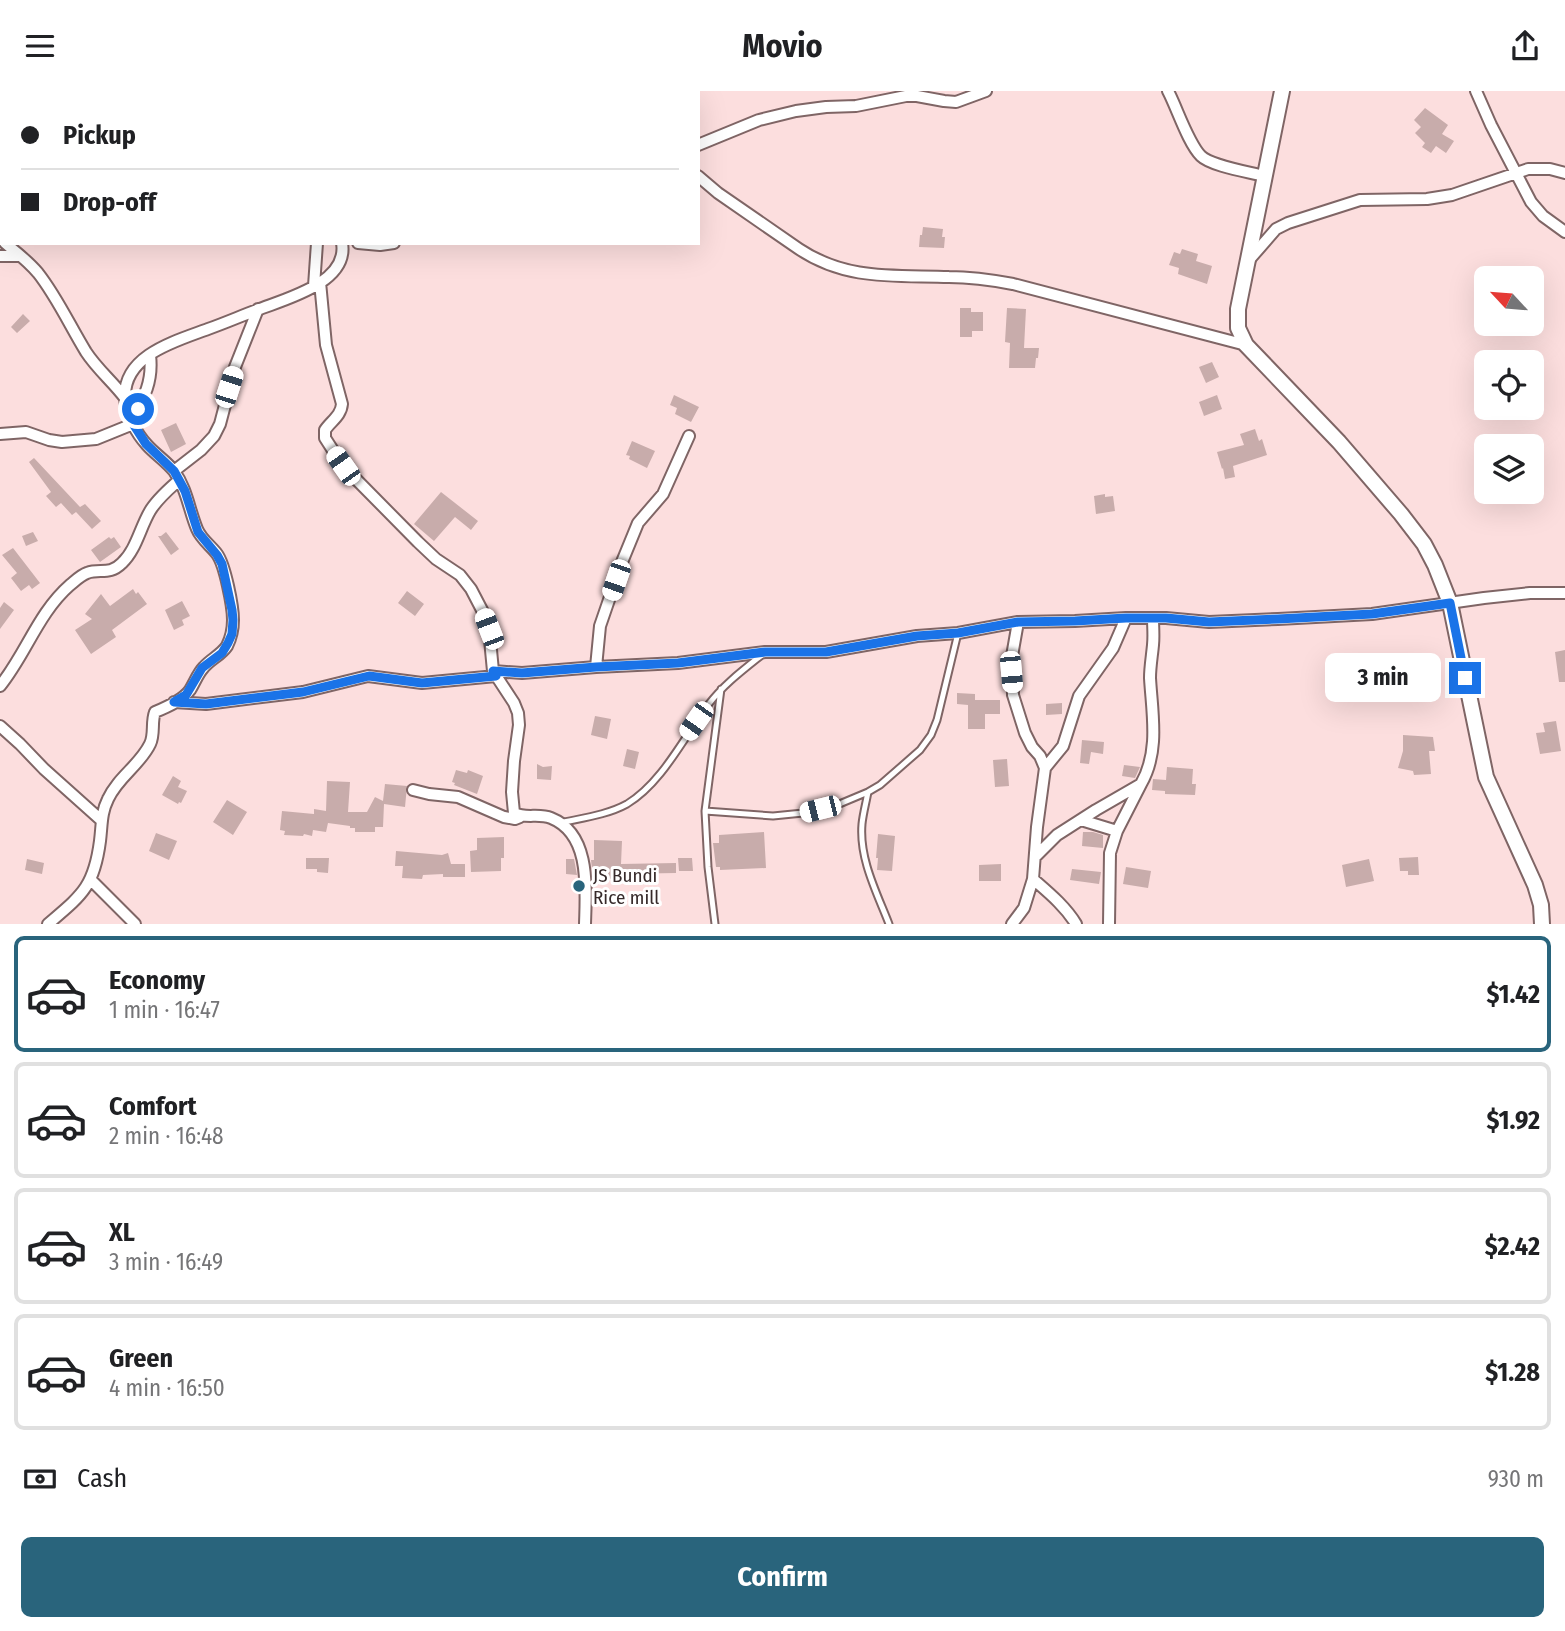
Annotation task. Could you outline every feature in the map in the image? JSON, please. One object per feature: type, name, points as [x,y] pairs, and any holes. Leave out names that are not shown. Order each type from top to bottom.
[{"type":"street","points":[[700,144],[759,120],[796,111],[856,106],[906,96],[956,102],[986,91]]},
{"type":"street","points":[[1168,91],[1200,155],[1208,161],[1264,176]]},
{"type":"street","points":[[1282,91],[1238,309],[1238,328],[1246,345],[1339,442],[1410,525],[1435,565],[1450,603],[1486,777],[1535,885],[1541,905],[1542,924]]},
{"type":"street","points":[[1476,91],[1531,202],[1543,216],[1565,232]]},
{"type":"street","points":[[1248,261],[1276,229],[1360,200],[1427,199],[1452,195],[1528,169],[1539,168],[1565,173]]},
{"type":"street","points":[[700,178],[799,249],[834,266],[886,277],[963,277],[1013,284],[1246,345]]},
{"type":"street","points":[[9,245],[36,271],[52,292],[86,352],[125,398]]},
{"type":"street","points":[[317,245],[317,284],[326,345],[342,404],[340,414],[325,430],[325,438],[343,466],[418,542],[436,559],[460,575],[471,589],[489,629],[495,673],[518,713],[513,808],[514,813],[521,816]]},
{"type":"street","points":[[48,924],[75,901],[91,880],[99,846],[101,816],[113,790],[150,744],[155,712],[186,695],[202,668],[222,653],[232,634],[233,620],[222,564],[198,532],[185,491],[176,475],[146,444],[127,414],[126,383],[140,363],[174,341],[300,294],[317,284],[335,269],[341,258],[342,245]]},
{"type":"street","points":[[0,256],[20,256]]},
{"type":"street","points":[[0,687],[47,610],[80,577],[89,572],[104,572],[121,565],[156,502],[176,475],[214,436],[242,348],[258,310]]},
{"type":"street","points":[[0,434],[26,432],[62,442],[96,439],[132,421],[148,386],[151,373],[150,355]]},
{"type":"street","points":[[596,667],[600,626],[622,562],[638,523],[663,494],[688,436]]},
{"type":"street","points":[[174,702],[206,704],[303,692],[369,676],[422,683],[495,673],[678,663],[765,652],[826,652],[1018,622],[1126,618],[1209,622],[1278,619],[1372,614],[1530,593],[1565,593]]},
{"type":"street","points":[[1012,924],[1024,908],[1033,879],[1045,768],[1063,746],[1079,696],[1113,648],[1126,618]]},
{"type":"street","points":[[1109,924],[1110,853],[1117,831],[1149,767],[1154,724],[1150,679],[1153,618]]},
{"type":"street","points":[[1018,622],[1012,656],[1013,695],[1025,733],[1045,768]]},
{"type":"street","points":[[0,726],[101,820]]},
{"type":"street","points":[[1035,857],[1057,835],[1141,784]]},
{"type":"street","points":[[413,790],[429,795],[458,797],[504,817],[515,819],[521,816],[547,816],[560,823],[569,831],[581,850],[586,890],[585,924]]},
{"type":"street","points":[[1081,821],[1117,831]]},
{"type":"street","points":[[1033,879],[1057,900],[1076,924]]},
{"type":"street","points":[[91,880],[135,924]]},
{"type":"lane","points":[[705,811],[773,816],[803,813],[838,805],[868,792],[907,762],[931,735],[958,633]]},
{"type":"lane","points":[[560,823],[614,810],[642,792],[669,761],[721,689],[765,652]]},
{"type":"lane","points":[[715,924],[705,811],[721,689]]},
{"type":"lane","points":[[868,792],[862,825],[863,850],[889,924]]},
{"type":"building","points":[[1425,108],[1448,125],[1442,134],[1454,141],[1446,153],[1436,146],[1431,153],[1422,147],[1425,143],[1415,133],[1421,127],[1414,120]]},
{"type":"building","points":[[923,227],[943,229],[944,248],[919,247]]},
{"type":"building","points":[[1182,249],[1198,254],[1196,261],[1212,266],[1207,284],[1178,274],[1179,268],[1169,265],[1174,252],[1180,254]]},
{"type":"building","points":[[960,308],[983,312],[983,331],[972,331],[972,337],[960,337]]},
{"type":"building","points":[[1007,308],[1026,309],[1024,348],[1039,348],[1035,368],[1009,368],[1010,343],[1005,342]]},
{"type":"building","points":[[23,314],[30,321],[17,333],[11,327]]},
{"type":"building","points":[[1212,362],[1219,377],[1206,383],[1199,367]]},
{"type":"building","points":[[674,395],[699,407],[691,422],[675,414],[677,408],[670,405]]},
{"type":"building","points":[[1217,395],[1222,409],[1204,416],[1199,402]]},
{"type":"building","points":[[176,423],[186,444],[171,452],[161,430]]},
{"type":"building","points":[[1255,429],[1259,441],[1262,439],[1267,455],[1233,466],[1235,477],[1225,479],[1217,452],[1244,445],[1240,434]]},
{"type":"building","points":[[632,441],[655,451],[647,468],[626,455]]},
{"type":"building","points":[[34,458],[80,507],[85,504],[101,521],[92,529],[76,512],[72,515],[61,503],[56,507],[46,496],[51,492],[29,462]]},
{"type":"building","points":[[441,492],[478,521],[471,530],[455,517],[434,541],[414,524]]},
{"type":"building","points":[[1105,494],[1105,497],[1113,496],[1115,511],[1096,514],[1094,496]]},
{"type":"building","points":[[33,532],[38,541],[26,546],[22,536]]},
{"type":"building","points":[[166,532],[179,549],[171,555],[158,536]]},
{"type":"building","points":[[109,537],[114,537],[121,547],[100,562],[91,550]]},
{"type":"building","points":[[13,548],[40,583],[32,589],[29,585],[21,591],[11,578],[17,573],[2,555]]},
{"type":"building","points":[[133,589],[147,604],[112,630],[116,637],[91,654],[75,630],[92,619],[85,614],[101,594],[110,606]]},
{"type":"building","points":[[407,591],[424,604],[415,616],[398,603]]},
{"type":"building","points":[[182,601],[190,616],[182,620],[184,625],[174,630],[165,610]]},
{"type":"building","points":[[4,602],[14,610],[0,629],[0,608]]},
{"type":"building","points":[[1565,650],[1565,682],[1559,682],[1555,652]]},
{"type":"building","points":[[957,693],[975,694],[975,700],[1000,700],[1000,714],[985,714],[985,729],[968,729],[968,705],[957,704]]},
{"type":"building","points":[[1062,703],[1062,714],[1046,715],[1046,704]]},
{"type":"building","points":[[595,716],[611,719],[607,739],[591,735]]},
{"type":"building","points":[[1556,721],[1561,751],[1540,754],[1536,733],[1545,732],[1543,723]]},
{"type":"building","points":[[1403,735],[1433,737],[1435,751],[1429,751],[1431,774],[1414,775],[1413,771],[1398,768],[1403,751]]},
{"type":"building","points":[[1082,740],[1104,742],[1103,754],[1091,752],[1089,764],[1080,763]]},
{"type":"building","points":[[627,749],[639,752],[635,769],[623,766]]},
{"type":"building","points":[[1007,759],[1009,786],[995,787],[993,760]]},
{"type":"building","points":[[537,764],[543,767],[552,766],[551,780],[537,779]]},
{"type":"building","points":[[1124,765],[1140,767],[1135,778],[1122,776]]},
{"type":"building","points":[[1167,767],[1193,769],[1192,784],[1196,784],[1195,795],[1165,794],[1165,791],[1152,790],[1153,779],[1166,780]]},
{"type":"building","points":[[456,770],[467,773],[468,770],[483,776],[477,794],[454,785],[452,782]]},
{"type":"building","points":[[173,776],[181,781],[178,787],[187,791],[178,804],[162,795]]},
{"type":"building","points":[[327,781],[350,782],[348,812],[367,812],[375,797],[383,801],[385,784],[407,786],[405,807],[384,804],[383,827],[375,827],[375,832],[355,832],[355,828],[350,826],[328,823],[326,832],[313,830],[312,836],[284,835],[285,831],[280,830],[282,811],[314,814],[314,809],[326,811]]},
{"type":"building","points":[[227,800],[247,812],[233,835],[213,822]]},
{"type":"building","points":[[764,832],[766,868],[720,870],[720,867],[716,867],[713,843],[719,843],[719,835]]},
{"type":"building","points":[[1083,832],[1103,835],[1103,848],[1082,846]]},
{"type":"building","points":[[156,833],[177,841],[169,860],[149,851]]},
{"type":"building","points":[[878,834],[895,836],[892,871],[877,870]]},
{"type":"building","points":[[504,837],[501,871],[471,872],[470,851],[477,850],[477,838]]},
{"type":"building","points":[[594,840],[622,841],[621,864],[676,863],[676,873],[621,874],[621,879],[593,878],[591,860],[594,860]]},
{"type":"building","points":[[396,851],[442,855],[448,853],[451,864],[465,864],[465,877],[443,877],[443,874],[423,875],[422,879],[402,878],[403,866],[395,866]]},
{"type":"building","points":[[1418,857],[1419,875],[1408,875],[1408,871],[1400,871],[1399,858]]},
{"type":"building","points":[[306,858],[329,858],[328,873],[306,869]]},
{"type":"building","points":[[678,858],[692,858],[693,871],[679,871]]},
{"type":"building","points":[[27,859],[44,863],[42,874],[25,870]]},
{"type":"building","points":[[566,859],[574,859],[577,875],[566,874]]},
{"type":"building","points":[[1369,859],[1374,881],[1346,887],[1342,865]]},
{"type":"building","points":[[1001,864],[1001,881],[979,881],[979,865]]},
{"type":"building","points":[[1126,867],[1151,871],[1148,888],[1123,884]]},
{"type":"building","points":[[1072,869],[1101,872],[1099,884],[1070,880]]},
{"type":"place","name":"JS Bundi Rice mill","points":[[579,886]]},
{"type":"route","points":[[138,409],[130,419],[146,444],[174,471],[185,491],[198,532],[222,564],[232,610],[232,634],[222,653],[202,668],[186,695],[174,702],[206,704],[303,692],[369,676],[422,683],[496,676],[493,671],[522,673],[678,663],[765,652],[826,652],[1018,622],[1126,618],[1209,622],[1278,619],[1372,614],[1450,603],[1465,678]]}]
